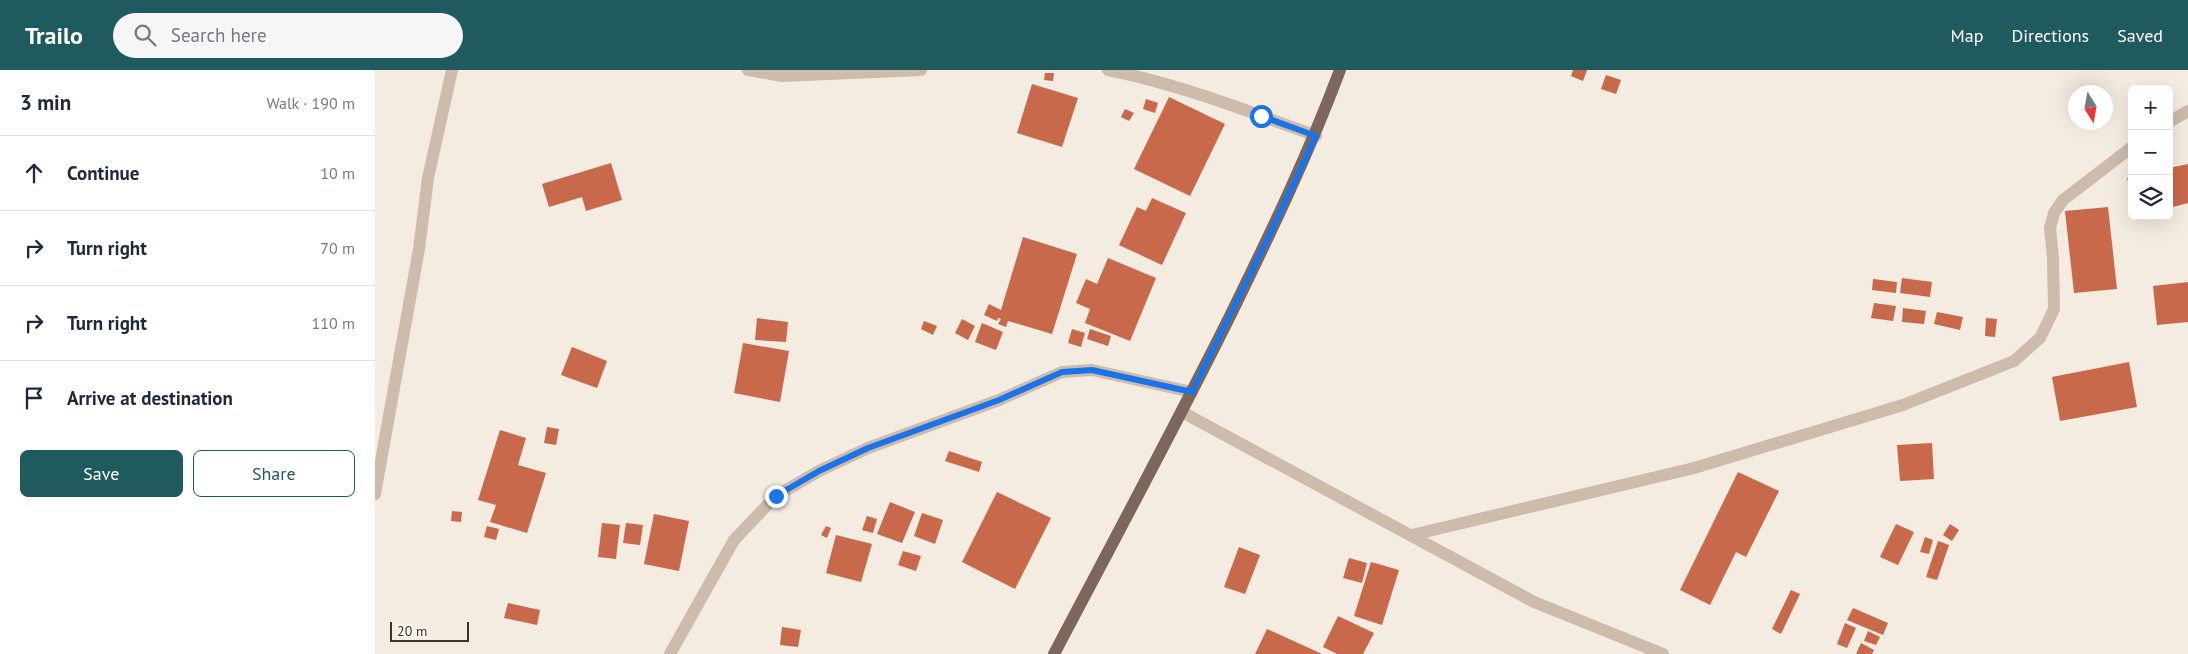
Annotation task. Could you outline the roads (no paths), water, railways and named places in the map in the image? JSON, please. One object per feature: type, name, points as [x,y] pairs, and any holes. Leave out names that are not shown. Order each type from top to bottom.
[{"type":"main road","points":[[1054,654],[1182,412],[1270,234],[1316,136],[1340,70]]},
{"type":"street","points":[[375,494],[419,248],[429,178],[452,70]]},
{"type":"street","points":[[748,70],[781,76],[921,70]]},
{"type":"street","points":[[1108,70],[1137,76],[1316,136]]},
{"type":"street","points":[[2173,119],[2188,110]]},
{"type":"street","points":[[1412,535],[1694,468],[1903,405],[2015,361],[2039,338],[2054,309],[2053,258],[2050,228],[2054,213],[2063,200],[2128,150]]},
{"type":"street","points":[[670,654],[733,540],[776,496],[819,471],[868,448],[999,400],[1062,372],[1092,370],[1192,392]]},
{"type":"street","points":[[1182,412],[1534,602],[1663,654]]}]
